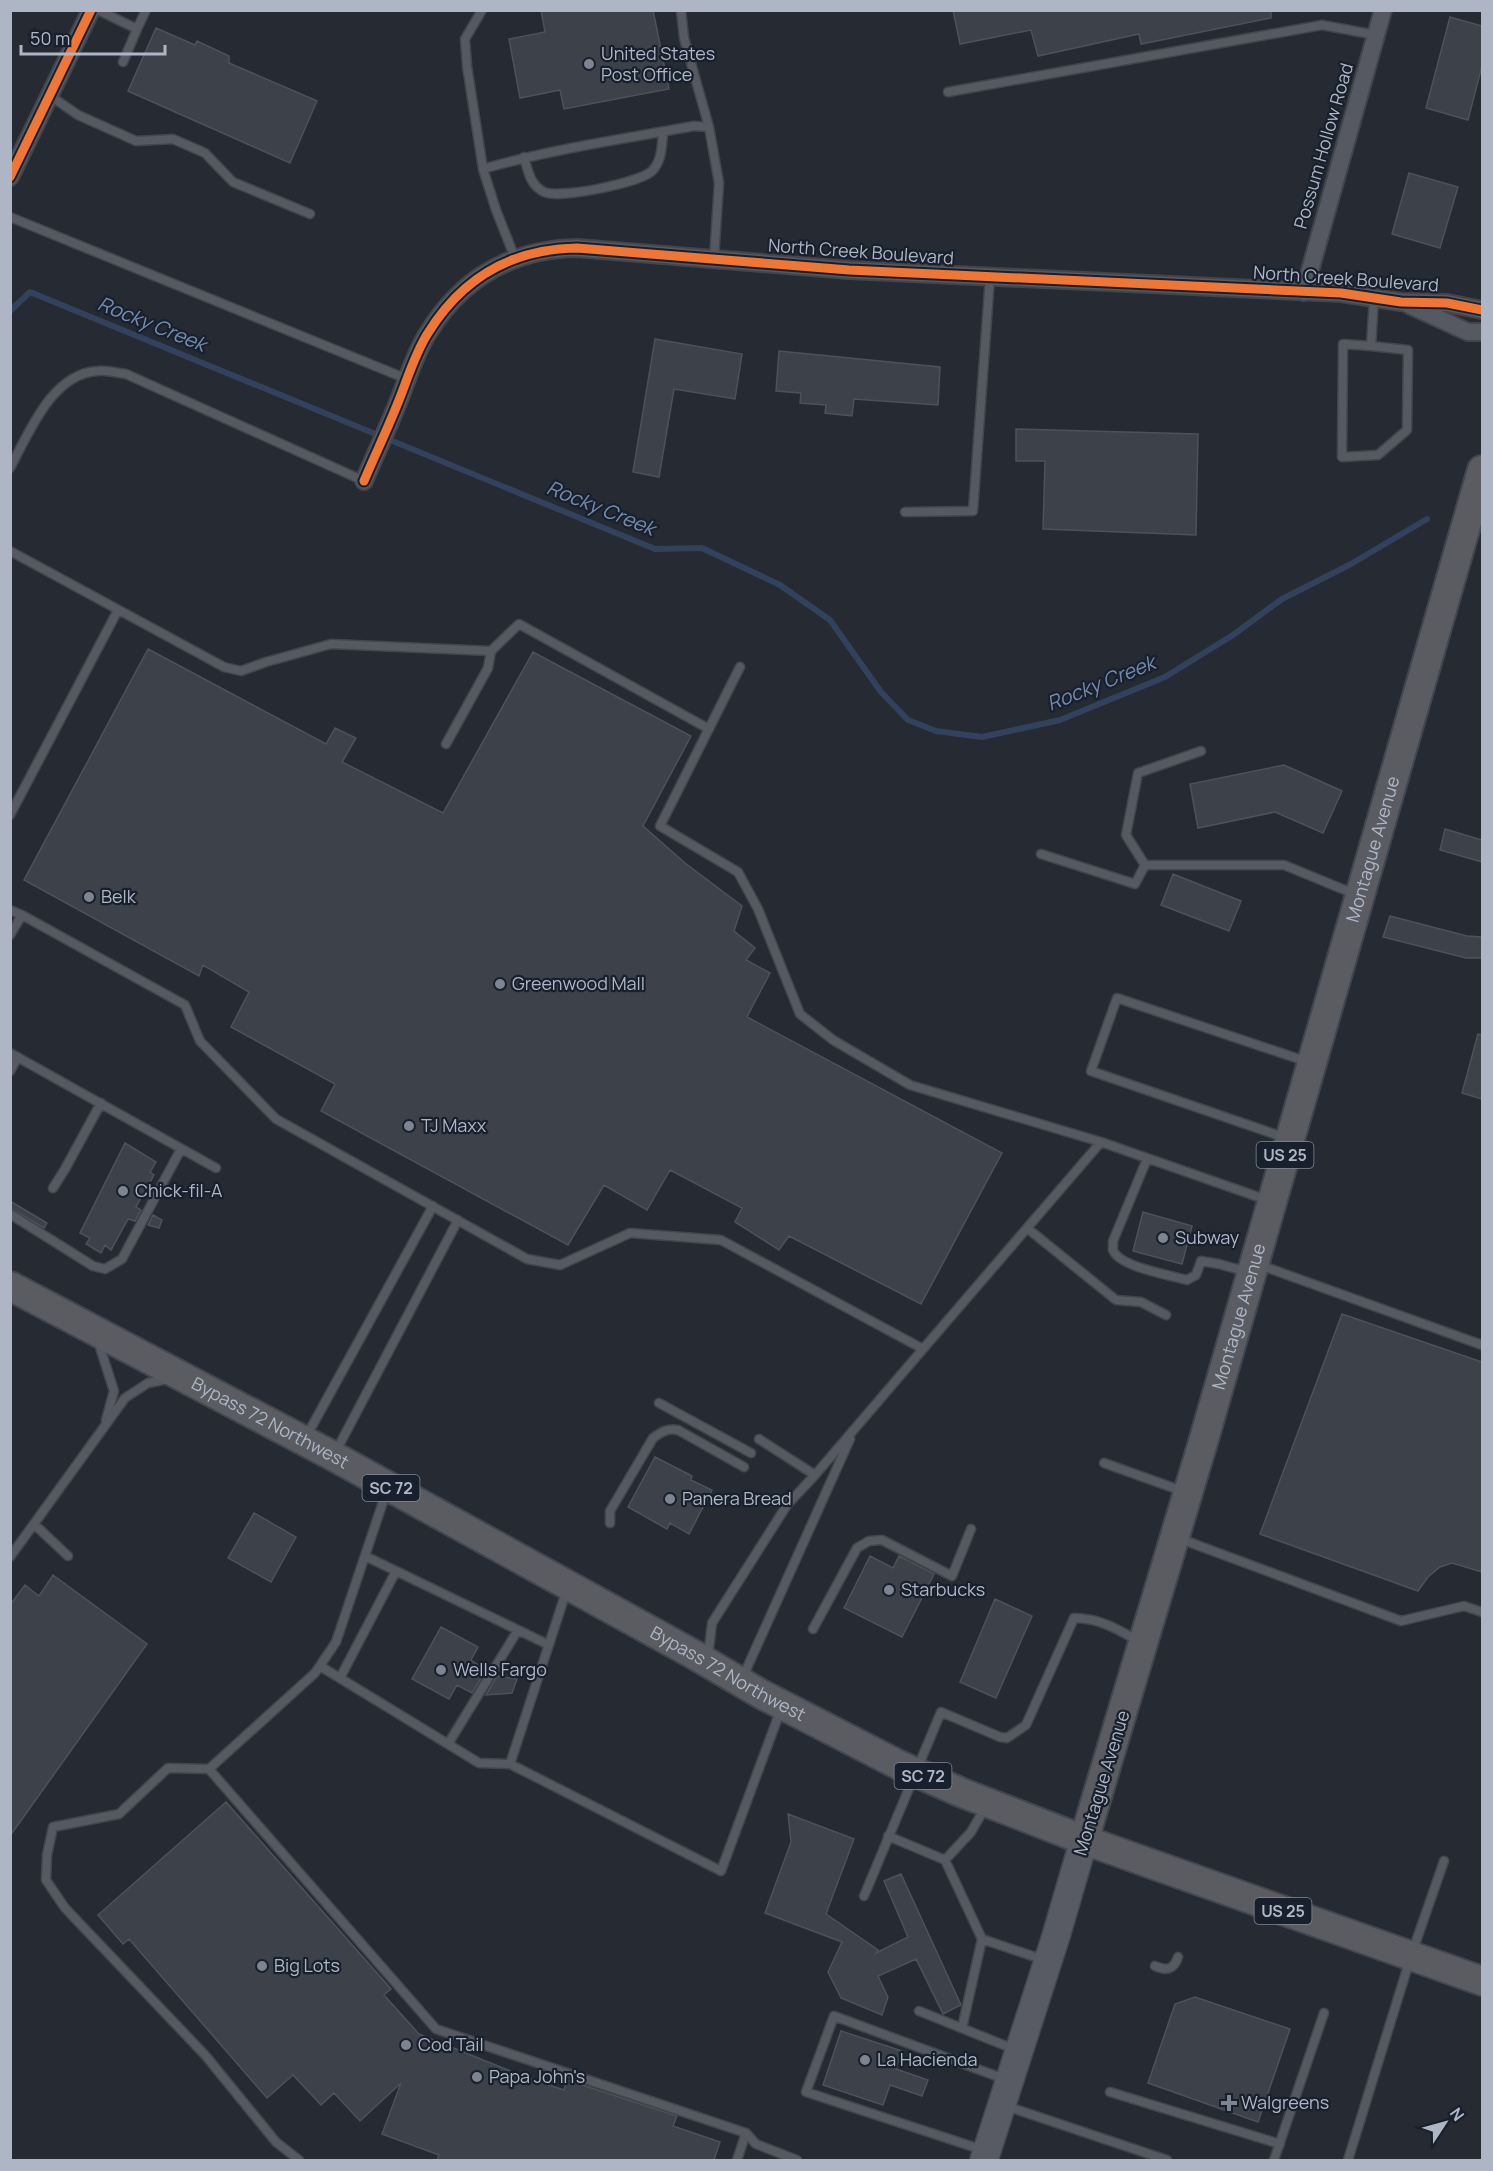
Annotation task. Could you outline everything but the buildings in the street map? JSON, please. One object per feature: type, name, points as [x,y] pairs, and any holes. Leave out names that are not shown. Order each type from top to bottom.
[{"type":"highway","name":"Montague Avenue","points":[[1084,1840],[1188,1493],[1482,470]]},
{"type":"highway","name":"Bypass 72 Northwest","points":[[10,1286],[304,1440],[783,1706],[915,1772],[987,1803],[1084,1840],[1482,1982]]},
{"type":"main road","name":"Montague Avenue","points":[[986,2156],[1084,1840]]},
{"type":"street","points":[[10,177],[91,10]]},
{"type":"street","name":"Possum Hollow Road","points":[[1304,292],[1383,10]]},
{"type":"street","name":"North Creek Boulevard","points":[[364,481],[427,334],[445,310],[467,286],[489,271],[515,258],[543,250],[577,248],[849,270],[1341,293],[1401,302],[1447,303],[1482,310]]},
{"type":"street","name":"North Creek Boulevard","points":[[1401,302],[1468,332],[1482,332]]},
{"type":"lane","points":[[98,10],[137,29]]},
{"type":"lane","points":[[123,62],[146,10]]},
{"type":"lane","points":[[482,10],[465,39],[483,169],[515,258]]},
{"type":"lane","points":[[681,10],[684,38],[709,127],[719,183],[714,259]]},
{"type":"lane","points":[[948,92],[1322,26],[1376,35]]},
{"type":"lane","points":[[49,96],[78,115],[136,141],[173,139],[205,153],[233,182],[310,214]]},
{"type":"lane","points":[[483,169],[524,157],[694,126],[709,127]]},
{"type":"lane","points":[[524,157],[531,182],[545,192],[564,195],[639,179],[653,170],[661,155],[663,132]]},
{"type":"lane","points":[[10,217],[407,379]]},
{"type":"lane","points":[[905,512],[973,511],[990,277]]},
{"type":"lane","points":[[1371,346],[1374,298]]},
{"type":"lane","points":[[1343,344],[1371,346],[1408,350],[1407,430],[1378,454],[1342,457],[1343,344]]},
{"type":"lane","points":[[10,468],[47,400],[69,380],[97,370],[126,374],[364,481]]},
{"type":"lane","points":[[10,551],[224,668],[241,671],[332,644],[491,651]]},
{"type":"lane","points":[[10,814],[118,610]]},
{"type":"lane","points":[[446,744],[488,668],[491,651],[519,624],[709,729]]},
{"type":"lane","points":[[740,667],[660,826],[738,872],[758,909],[800,1014],[833,1040],[910,1085],[1101,1142],[1272,1202]]},
{"type":"lane","points":[[1145,865],[1126,835],[1138,773],[1200,751]]},
{"type":"lane","points":[[1041,854],[1135,884],[1145,865]]},
{"type":"lane","points":[[1145,865],[1284,865],[1360,896]]},
{"type":"lane","points":[[10,909],[185,1005],[200,1041],[276,1119],[526,1258],[560,1265],[630,1233],[721,1240],[923,1349]]},
{"type":"lane","points":[[10,935],[22,915]]},
{"type":"lane","points":[[1289,1140],[1091,1071],[1117,998],[1311,1063]]},
{"type":"lane","points":[[10,1071],[14,1055],[216,1168]]},
{"type":"lane","points":[[53,1188],[101,1103]]},
{"type":"lane","points":[[707,1663],[712,1623],[787,1505],[1101,1142]]},
{"type":"lane","points":[[10,1214],[93,1266],[105,1269],[122,1259],[181,1149]]},
{"type":"lane","points":[[1147,1159],[1113,1241],[1113,1250],[1124,1262],[1187,1280],[1196,1275],[1201,1261],[1253,1268],[1482,1345]]},
{"type":"lane","points":[[304,1440],[433,1206]]},
{"type":"lane","points":[[333,1456],[458,1220]]},
{"type":"lane","points":[[1027,1228],[1116,1299],[1141,1302],[1166,1315]]},
{"type":"lane","points":[[94,1329],[114,1391],[104,1426]]},
{"type":"lane","points":[[10,1557],[125,1398],[148,1383],[184,1376]]},
{"type":"lane","points":[[659,1403],[751,1453]]},
{"type":"lane","points":[[610,1523],[610,1511],[653,1438],[661,1432],[678,1430],[744,1467]]},
{"type":"lane","points":[[741,1683],[854,1430]]},
{"type":"lane","points":[[759,1438],[815,1475]]},
{"type":"lane","points":[[1104,1463],[1188,1493]]},
{"type":"lane","points":[[300,2160],[276,2142],[205,2055],[65,1908],[46,1880],[47,1855],[53,1827],[119,1814],[168,1768],[209,1770],[315,1673],[336,1642],[388,1486]]},
{"type":"lane","points":[[34,1524],[68,1556]]},
{"type":"lane","points":[[813,1629],[857,1548],[869,1540],[882,1540],[952,1576],[971,1529]]},
{"type":"lane","points":[[1175,1536],[1401,1621],[1464,1606],[1482,1612]]},
{"type":"lane","points":[[365,1556],[549,1645]]},
{"type":"lane","points":[[340,1678],[396,1571]]},
{"type":"lane","points":[[510,1764],[568,1586]]},
{"type":"lane","points":[[864,1896],[941,1712],[1000,1737],[1012,1736],[1026,1725],[1074,1618],[1089,1618],[1105,1624],[1143,1644]]},
{"type":"lane","points":[[447,1744],[518,1630]]},
{"type":"lane","points":[[320,1666],[479,1763],[510,1764],[721,1871],[783,1706]]},
{"type":"lane","points":[[209,1770],[436,2029],[746,2133],[756,2144],[797,2160]]},
{"type":"lane","points":[[945,1860],[972,1832],[987,1803]]},
{"type":"lane","points":[[888,1836],[945,1860],[982,1939],[962,2028]]},
{"type":"lane","points":[[1348,2160],[1411,1956],[1444,1861]]},
{"type":"lane","points":[[982,1939],[1048,1961]]},
{"type":"lane","points":[[1155,1966],[1170,1969],[1176,1965],[1178,1957]]},
{"type":"lane","points":[[919,2011],[1019,2052]]},
{"type":"lane","points":[[1274,2160],[1324,2013]]},
{"type":"lane","points":[[986,2156],[806,2092],[834,2016],[1006,2093],[1167,2160]]},
{"type":"lane","points":[[1110,2092],[1280,2144]]},
{"type":"lane","points":[[737,2160],[746,2133]]},
{"type":"waterway","name":"Rocky Creek","points":[[10,311],[30,292],[655,549],[702,548],[780,585],[830,620],[881,692],[908,720],[936,731],[982,737],[1060,720],[1165,677],[1233,635],[1282,599],[1351,564],[1427,519]]},
{"type":"cycle path","points":[[10,177],[91,10]]},
{"type":"cycle path","points":[[364,481],[419,350],[441,314],[473,282],[491,270],[531,254],[553,250],[577,248],[849,270],[1341,293],[1401,302],[1447,303],[1482,310]]},
{"type":"place","name":"United States Post Office","points":[[589,64]]},
{"type":"place","name":"Belk","points":[[89,897]]},
{"type":"place","name":"Greenwood Mall","points":[[500,984]]},
{"type":"place","name":"TJ Maxx","points":[[409,1126]]},
{"type":"place","name":"Chick-fil-A","points":[[123,1191]]},
{"type":"place","name":"Subway","points":[[1163,1238]]},
{"type":"place","name":"Panera Bread","points":[[670,1499]]},
{"type":"place","name":"Starbucks","points":[[889,1590]]},
{"type":"place","name":"Wells Fargo","points":[[441,1670]]},
{"type":"place","name":"Big Lots","points":[[262,1966]]},
{"type":"place","name":"Cod Tail","points":[[406,2045]]},
{"type":"place","name":"La Hacienda","points":[[865,2060]]},
{"type":"place","name":"Papa John's","points":[[477,2077]]},
{"type":"place","name":"Walgreens","points":[[1229,2103]]}]
